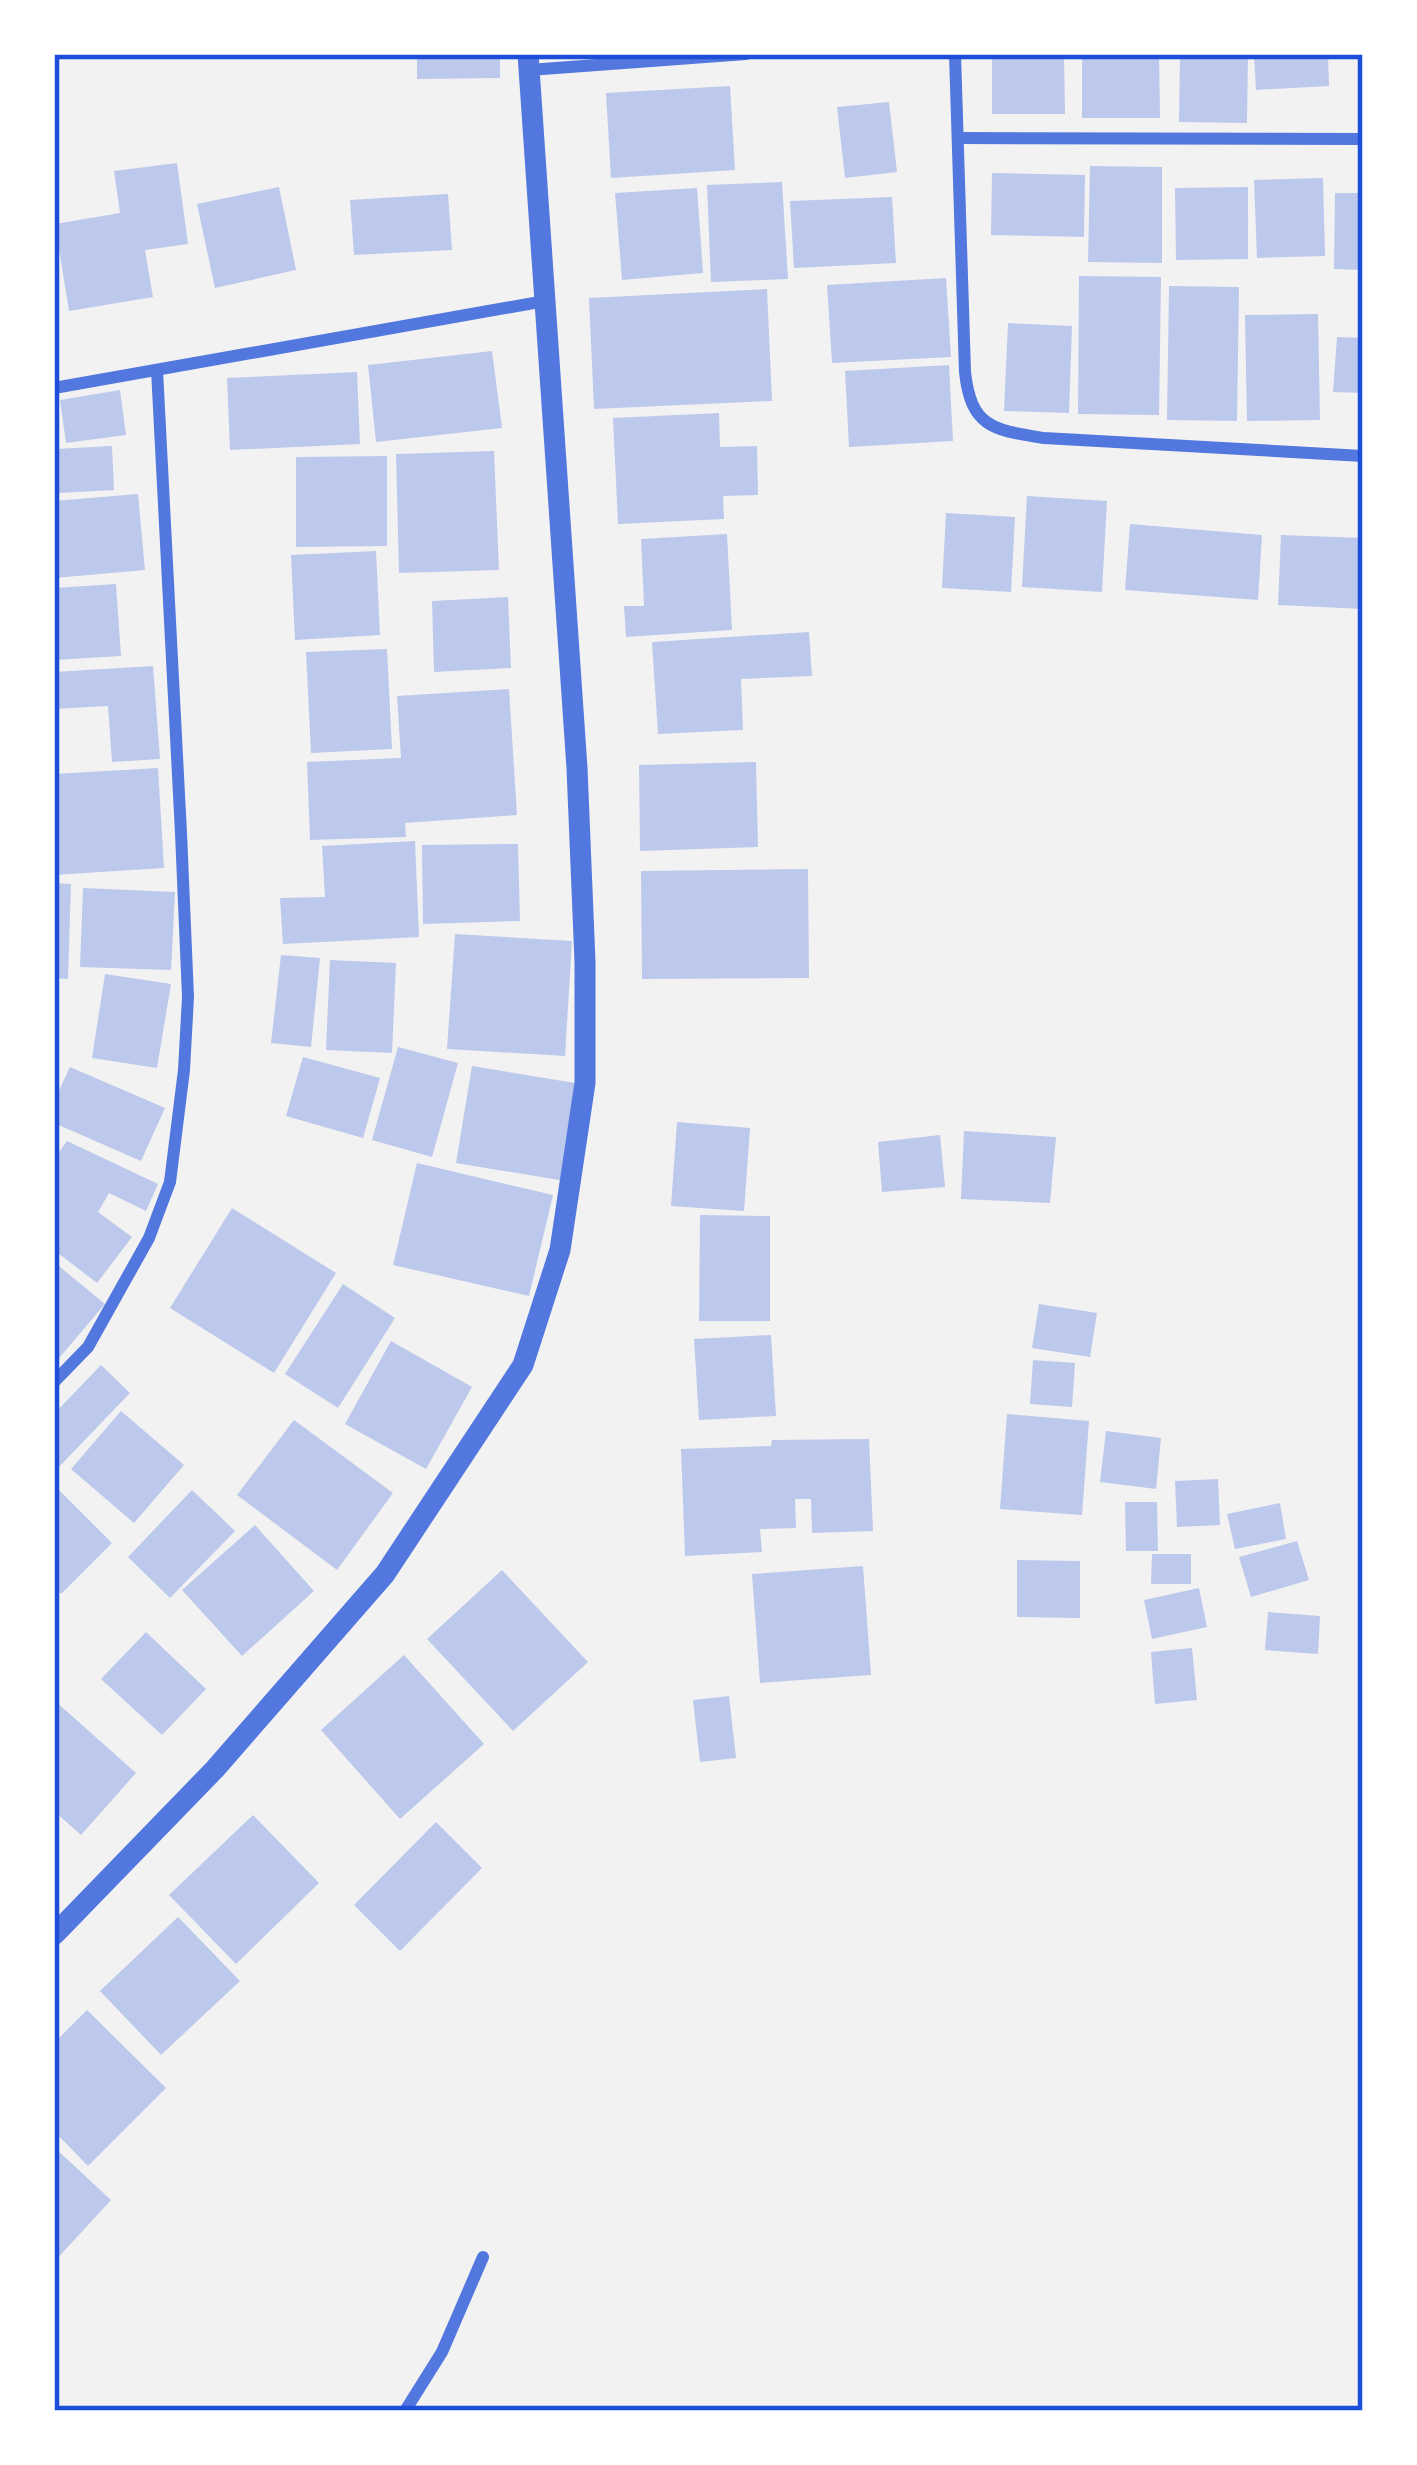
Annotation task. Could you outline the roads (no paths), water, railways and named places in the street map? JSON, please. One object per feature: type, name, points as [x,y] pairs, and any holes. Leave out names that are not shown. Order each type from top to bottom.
[{"type":"street","points":[[54,1935],[215,1769],[386,1574],[523,1365],[560,1250],[586,1083],[577,768],[529,62],[746,54]]},
{"type":"street","points":[[955,54],[965,372],[968,399],[982,420],[1011,433],[1044,438],[1363,456]]},
{"type":"street","points":[[959,138],[1363,139]]},
{"type":"street","points":[[54,388],[545,301]]},
{"type":"street","points":[[54,1382],[88,1347],[149,1238],[170,1182],[184,1070],[188,997],[157,370]]},
{"type":"street","points":[[405,2411],[442,2352],[483,2258]]}]
